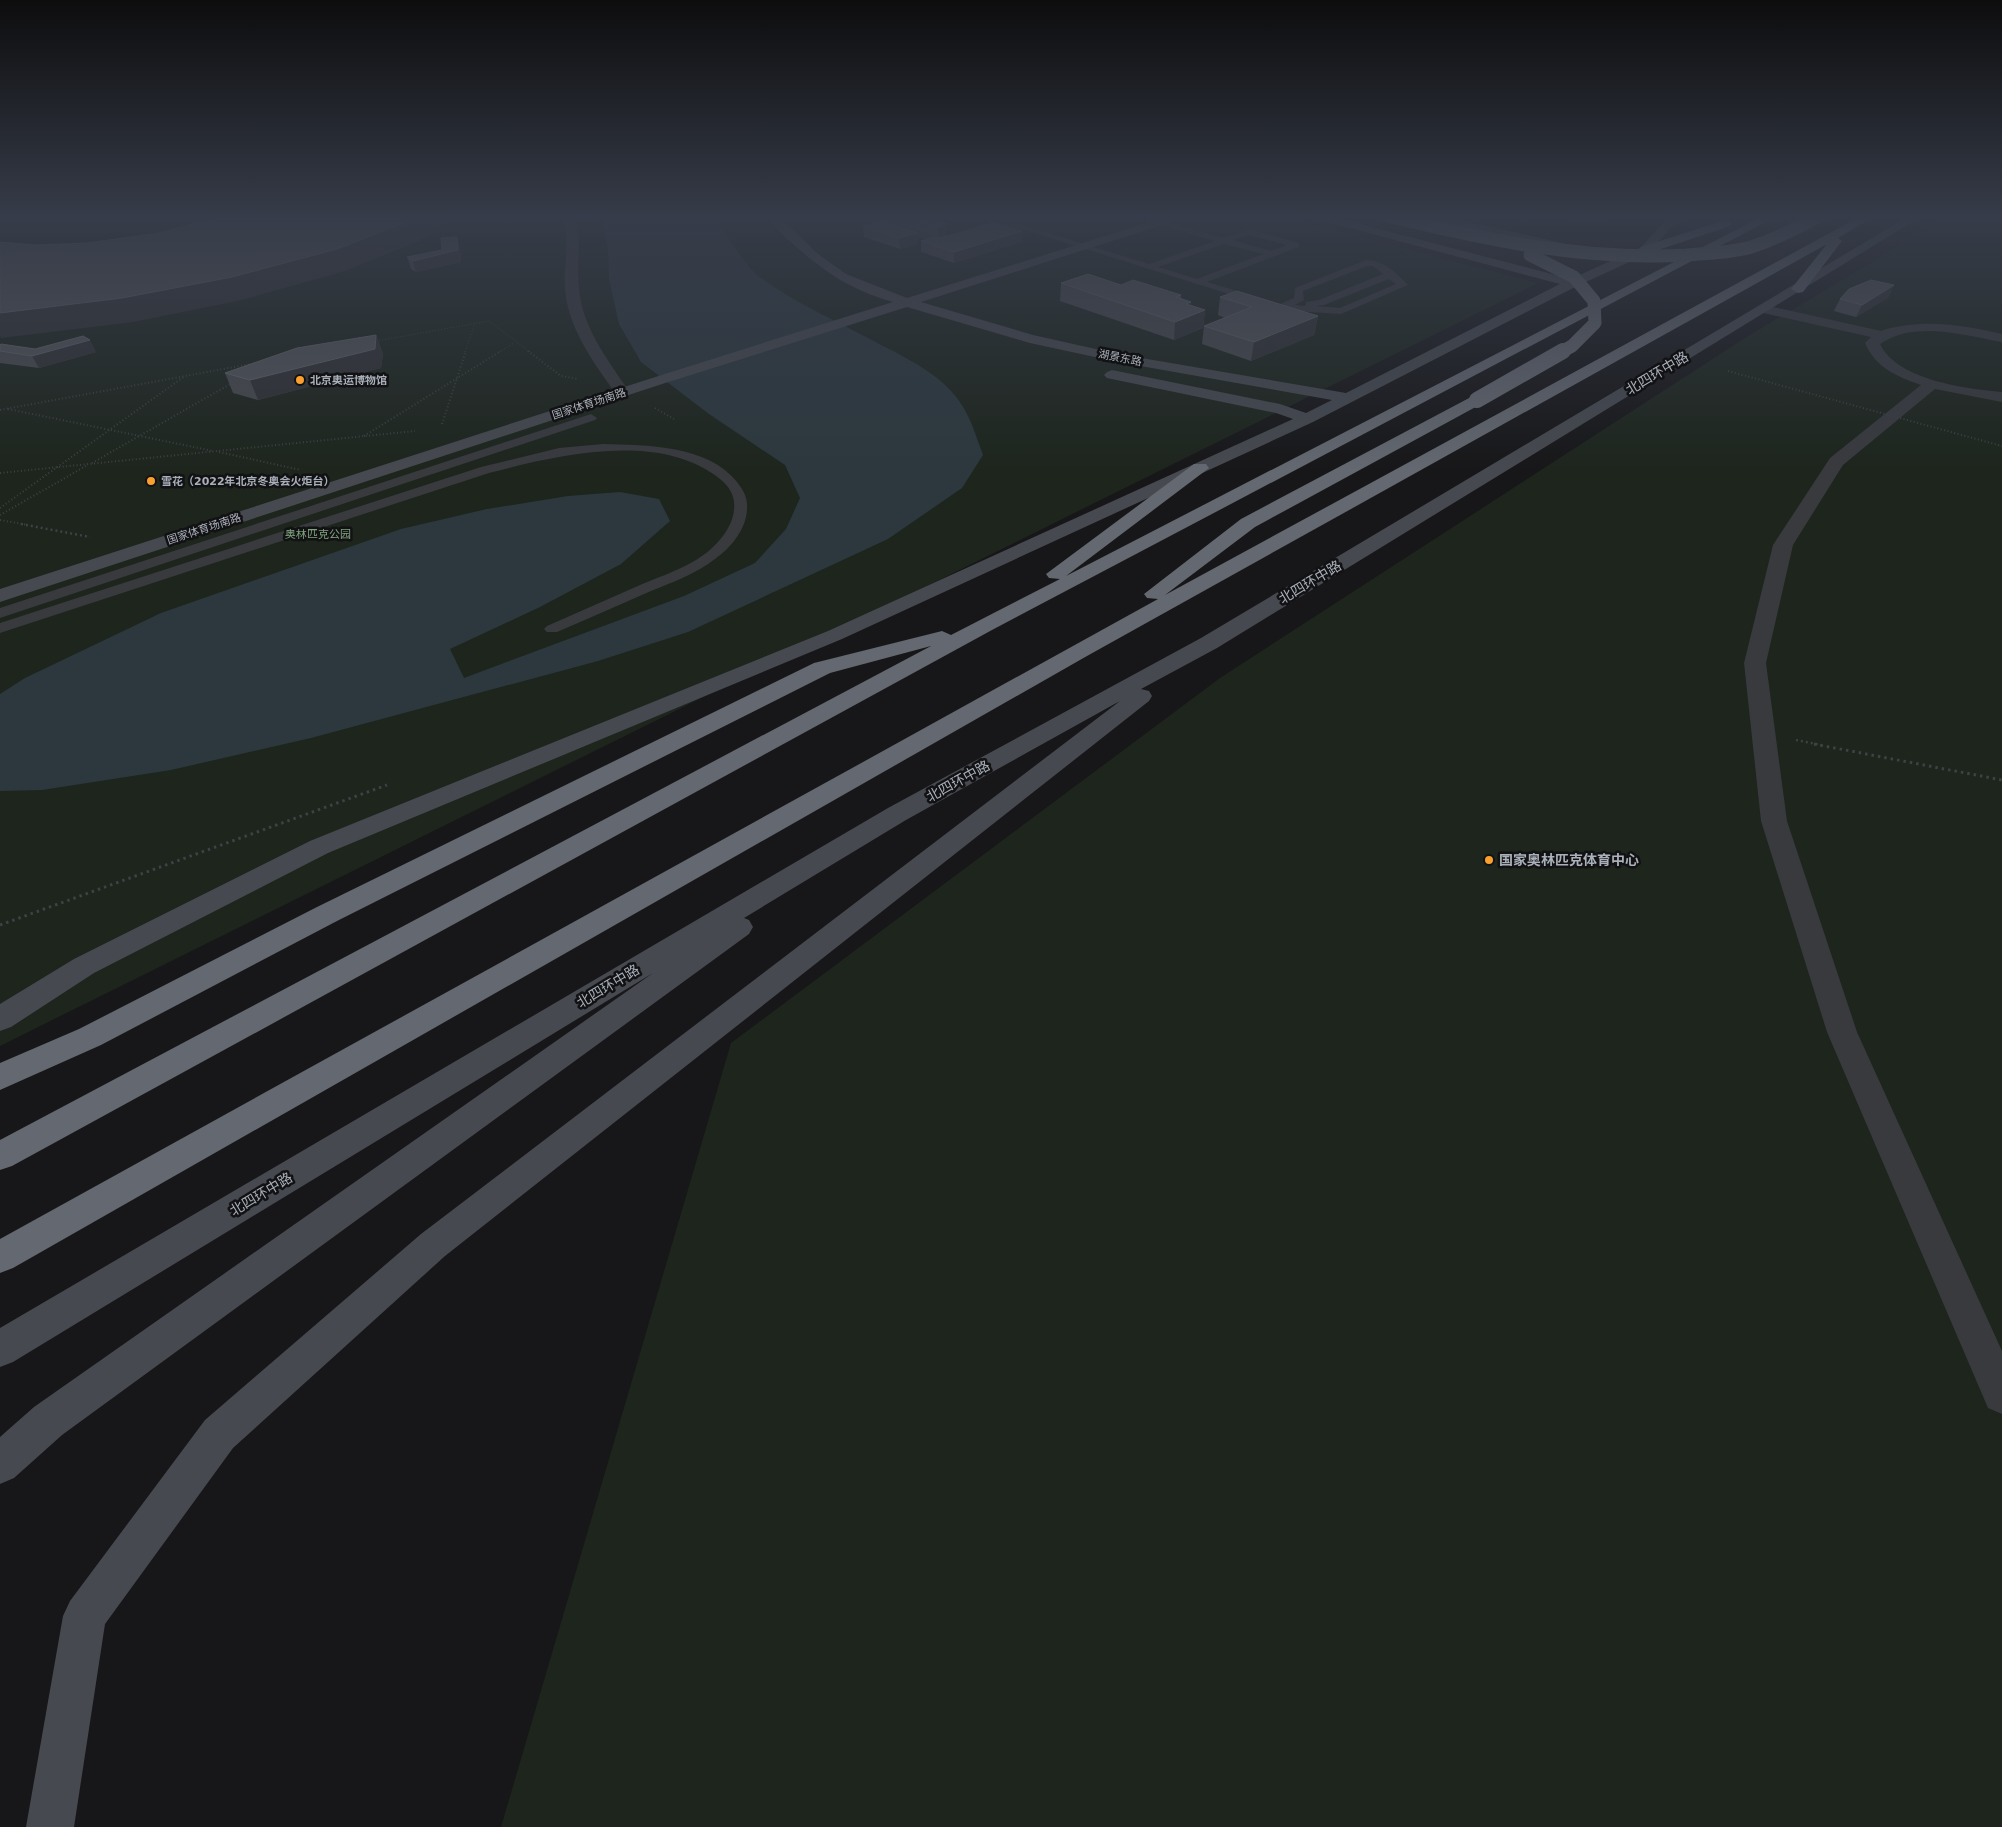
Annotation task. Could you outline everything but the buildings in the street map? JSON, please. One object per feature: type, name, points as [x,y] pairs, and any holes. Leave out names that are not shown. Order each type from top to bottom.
[{"type":"highway","points":[[1079,651],[1248,523],[1477,400],[1572,346],[1595,323],[1594,301]]},
{"type":"highway","points":[[0,1156],[985,626],[1608,301]]},
{"type":"highway","points":[[0,1257],[1079,651],[1715,301]]},
{"type":"highway","points":[[0,1077],[90,1037],[336,910],[822,668],[985,626],[1200,468]]},
{"type":"street","points":[[574,301],[582,330],[618,387]]},
{"type":"street","points":[[866,301],[882,310],[908,319]]},
{"type":"street","points":[[0,1019],[84,966],[319,847],[835,635],[1307,419],[1538,301]]},
{"type":"street","name":"北四环中路","points":[[0,1349],[897,814],[1209,643],[1777,301]]},
{"type":"street","name":"国家体育场南路","points":[[0,596],[654,382],[906,302]]},
{"type":"street","name":"湖景东路","points":[[906,302],[1050,344],[1118,358],[1349,398]]},
{"type":"street","points":[[1764,309],[1879,335],[1896,330],[1920,328],[1949,329],[2002,338]]},
{"type":"street","points":[[1879,335],[1872,343],[1873,352],[1884,363],[1904,374],[1932,384],[2002,397]]},
{"type":"street","name":"湖景东路","points":[[1100,372],[1280,409],[1307,419]]},
{"type":"street","points":[[1932,384],[1836,462],[1783,545],[1754,663],[1774,821],[1842,1032],[2002,1395]]},
{"type":"street","points":[[50,1827],[85,1616],[219,1434],[433,1245],[1209,643]]},
{"type":"street","points":[[0,1464],[48,1421],[897,814]]},
{"type":"lane","points":[[1261,301],[1280,307],[1341,311],[1364,301]]},
{"type":"lane","points":[[1280,307],[1296,301]]},
{"type":"lane","points":[[1280,307],[1325,301]]},
{"type":"lane","points":[[0,613],[591,418]]},
{"type":"lane","points":[[0,628],[485,470],[560,452],[622,447],[657,451],[686,457],[714,468],[734,483],[742,501],[739,523],[719,549],[684,572],[552,629]]},
{"type":"path","points":[[370,342],[475,323],[493,322],[566,378],[605,382],[618,387]]},
{"type":"path","points":[[441,429],[475,323]]},
{"type":"path","points":[[364,436],[514,343]]},
{"type":"path","points":[[0,409],[257,362]]},
{"type":"path","points":[[1728,371],[2002,446]]},
{"type":"path","points":[[0,508],[186,376]]},
{"type":"path","points":[[0,514],[232,383]]},
{"type":"path","points":[[4,409],[308,472]]},
{"type":"path","points":[[0,473],[421,431]]},
{"type":"path","points":[[0,520],[92,537]]},
{"type":"path","points":[[1763,734],[2002,780]]},
{"type":"path","points":[[0,925],[391,784]]},
{"type":"green space","name":"奥林匹克公园","points":[[0,301],[1501,301],[0,1046]]},
{"type":"green space","name":"国家奥林匹克体育中心","points":[[1806,301],[2002,301],[2002,1827],[501,1827],[731,1043],[1220,678],[1745,338]]},
{"type":"shaded area","points":[[614,301],[797,301],[911,361],[938,379],[950,389],[960,402],[970,421],[983,455],[962,488],[888,539],[688,632],[598,661],[311,738],[171,770],[42,790],[0,791],[0,694],[25,678],[161,613],[401,529],[487,509],[568,496],[620,492],[659,499],[670,521],[621,564],[540,607],[450,649],[464,678],[684,596],[755,563],[786,529],[800,498],[785,465],[709,414],[641,362],[619,324]]},
{"type":"place","name":"北京奥运博物馆","points":[[300,380]]},
{"type":"place","name":"雪花（2022年北京冬奥会火炬台）","points":[[151,481]]},
{"type":"place","name":"国家奥林匹克体育中心","points":[[1489,860]]}]
